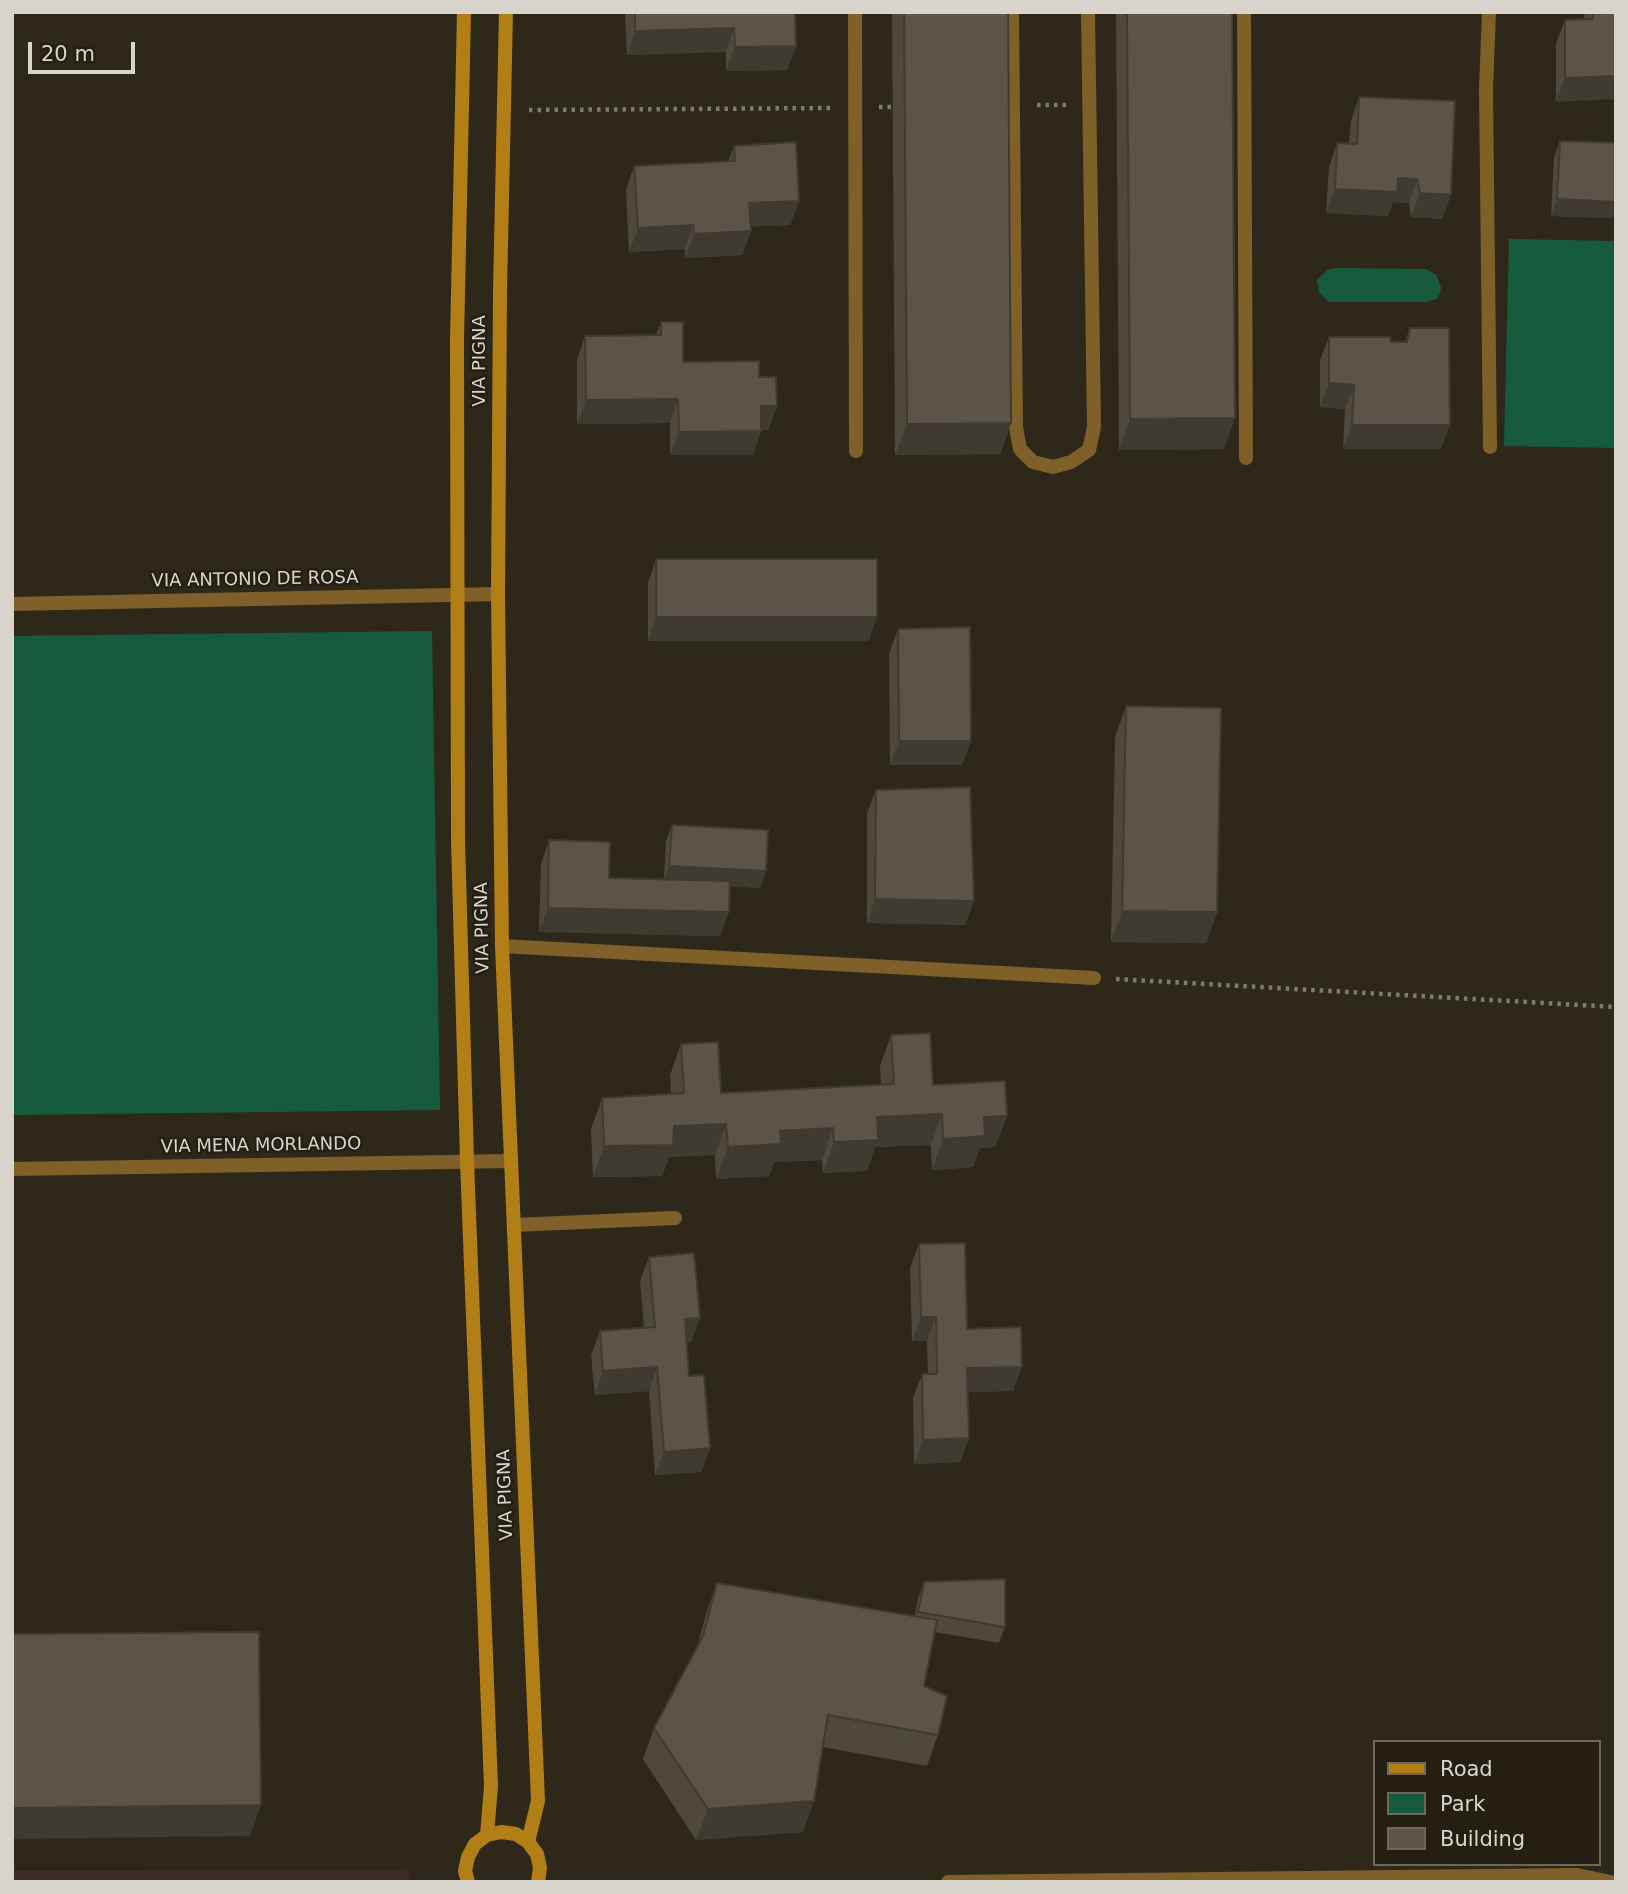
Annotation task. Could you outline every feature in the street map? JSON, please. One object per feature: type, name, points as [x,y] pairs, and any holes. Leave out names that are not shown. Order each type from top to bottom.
[{"type":"main road","points":[[464,12],[457,340],[458,840],[467,1161],[491,1786],[487,1835]]},
{"type":"main road","name":"VIA PIGNA","points":[[506,12],[498,594],[502,946],[538,1801],[528,1842]]},
{"type":"main road","points":[[468,1882],[465,1871],[475,1844],[487,1835],[501,1832],[516,1834],[528,1842],[537,1854],[540,1868],[538,1882]]},
{"type":"street","points":[[855,12],[856,451]]},
{"type":"street","points":[[1012,12],[1016,427],[1020,449],[1033,462],[1052,467],[1070,462],[1089,450],[1094,427],[1088,12]]},
{"type":"street","points":[[1244,12],[1246,458]]},
{"type":"street","points":[[1489,12],[1486,89],[1490,447]]},
{"type":"street","name":"VIA ANTONIO DE ROSA","points":[[12,604],[498,594]]},
{"type":"street","points":[[502,946],[1094,978]]},
{"type":"street","name":"VIA MENA MORLANDO","points":[[12,1169],[511,1161]]},
{"type":"street","points":[[514,1226],[675,1218]]},
{"type":"street","points":[[948,1882],[1337,1880],[1577,1875],[1611,1882]]},
{"type":"path","points":[[1024,105],[1077,105]]},
{"type":"path","points":[[503,110],[892,107]]},
{"type":"path","points":[[1094,978],[1616,1007]]},
{"type":"shaded area","points":[[409,1870],[409,1882],[12,1882],[12,1871]]},
{"type":"green space","points":[[1509,239],[1616,241],[1616,448],[1504,446]]},
{"type":"green space","points":[[1426,269],[1436,275],[1441,287],[1440,293],[1437,299],[1427,302],[1329,302],[1319,293],[1317,280],[1327,270]]},
{"type":"green space","points":[[432,631],[440,1110],[12,1115],[12,636]]},
{"type":"building","points":[[635,12],[795,12],[796,46],[735,47],[734,28],[635,31]]},
{"type":"building","points":[[904,12],[1008,12],[1011,423],[907,424]]},
{"type":"building","points":[[1127,12],[1232,12],[1235,418],[1130,419]]},
{"type":"building","points":[[1593,12],[1616,12],[1616,76],[1565,78],[1565,20],[1593,19]]},
{"type":"building","points":[[1359,97],[1455,101],[1451,195],[1420,193],[1417,179],[1398,178],[1397,192],[1335,189],[1337,143],[1357,144]]},
{"type":"building","points":[[1560,141],[1616,143],[1616,202],[1557,199]]},
{"type":"building","points":[[796,142],[799,201],[749,203],[751,231],[694,234],[693,225],[638,228],[634,166],[735,161],[734,146]]},
{"type":"building","points":[[661,322],[683,322],[683,362],[759,361],[759,377],[776,377],[777,406],[761,406],[761,431],[679,432],[678,399],[586,400],[585,336],[661,335]]},
{"type":"building","points":[[1410,328],[1449,328],[1450,425],[1352,425],[1354,385],[1329,383],[1329,337],[1390,337],[1391,342],[1407,342]]},
{"type":"building","points":[[656,559],[877,559],[877,617],[656,617]]},
{"type":"building","points":[[970,627],[971,741],[899,741],[898,629]]},
{"type":"building","points":[[1126,706],[1221,708],[1217,912],[1122,911]]},
{"type":"building","points":[[970,787],[974,901],[875,899],[876,790]]},
{"type":"building","points":[[672,825],[768,830],[766,871],[669,866]]},
{"type":"building","points":[[549,840],[610,842],[609,878],[730,881],[729,912],[548,908]]},
{"type":"building","points":[[930,1033],[933,1085],[1005,1081],[1007,1116],[984,1117],[985,1136],[943,1139],[942,1114],[877,1117],[878,1140],[834,1142],[833,1128],[780,1131],[781,1144],[728,1147],[726,1124],[674,1126],[673,1145],[604,1146],[602,1098],[684,1093],[681,1044],[718,1042],[721,1093],[894,1084],[891,1035]]},
{"type":"building","points":[[965,1243],[967,1329],[1021,1327],[1022,1367],[967,1368],[969,1438],[923,1440],[922,1374],[937,1374],[936,1317],[921,1317],[919,1244]]},
{"type":"building","points":[[694,1253],[700,1318],[685,1319],[689,1376],[704,1375],[710,1448],[664,1452],[657,1367],[603,1371],[600,1331],[655,1327],[649,1257]]},
{"type":"building","points":[[1005,1579],[1005,1627],[918,1612],[924,1582]]},
{"type":"building","points":[[717,1583],[937,1620],[924,1686],[947,1696],[938,1735],[828,1715],[814,1801],[708,1809],[654,1728],[703,1636]]},
{"type":"building","points":[[259,1632],[261,1805],[12,1808],[12,1634]]}]
